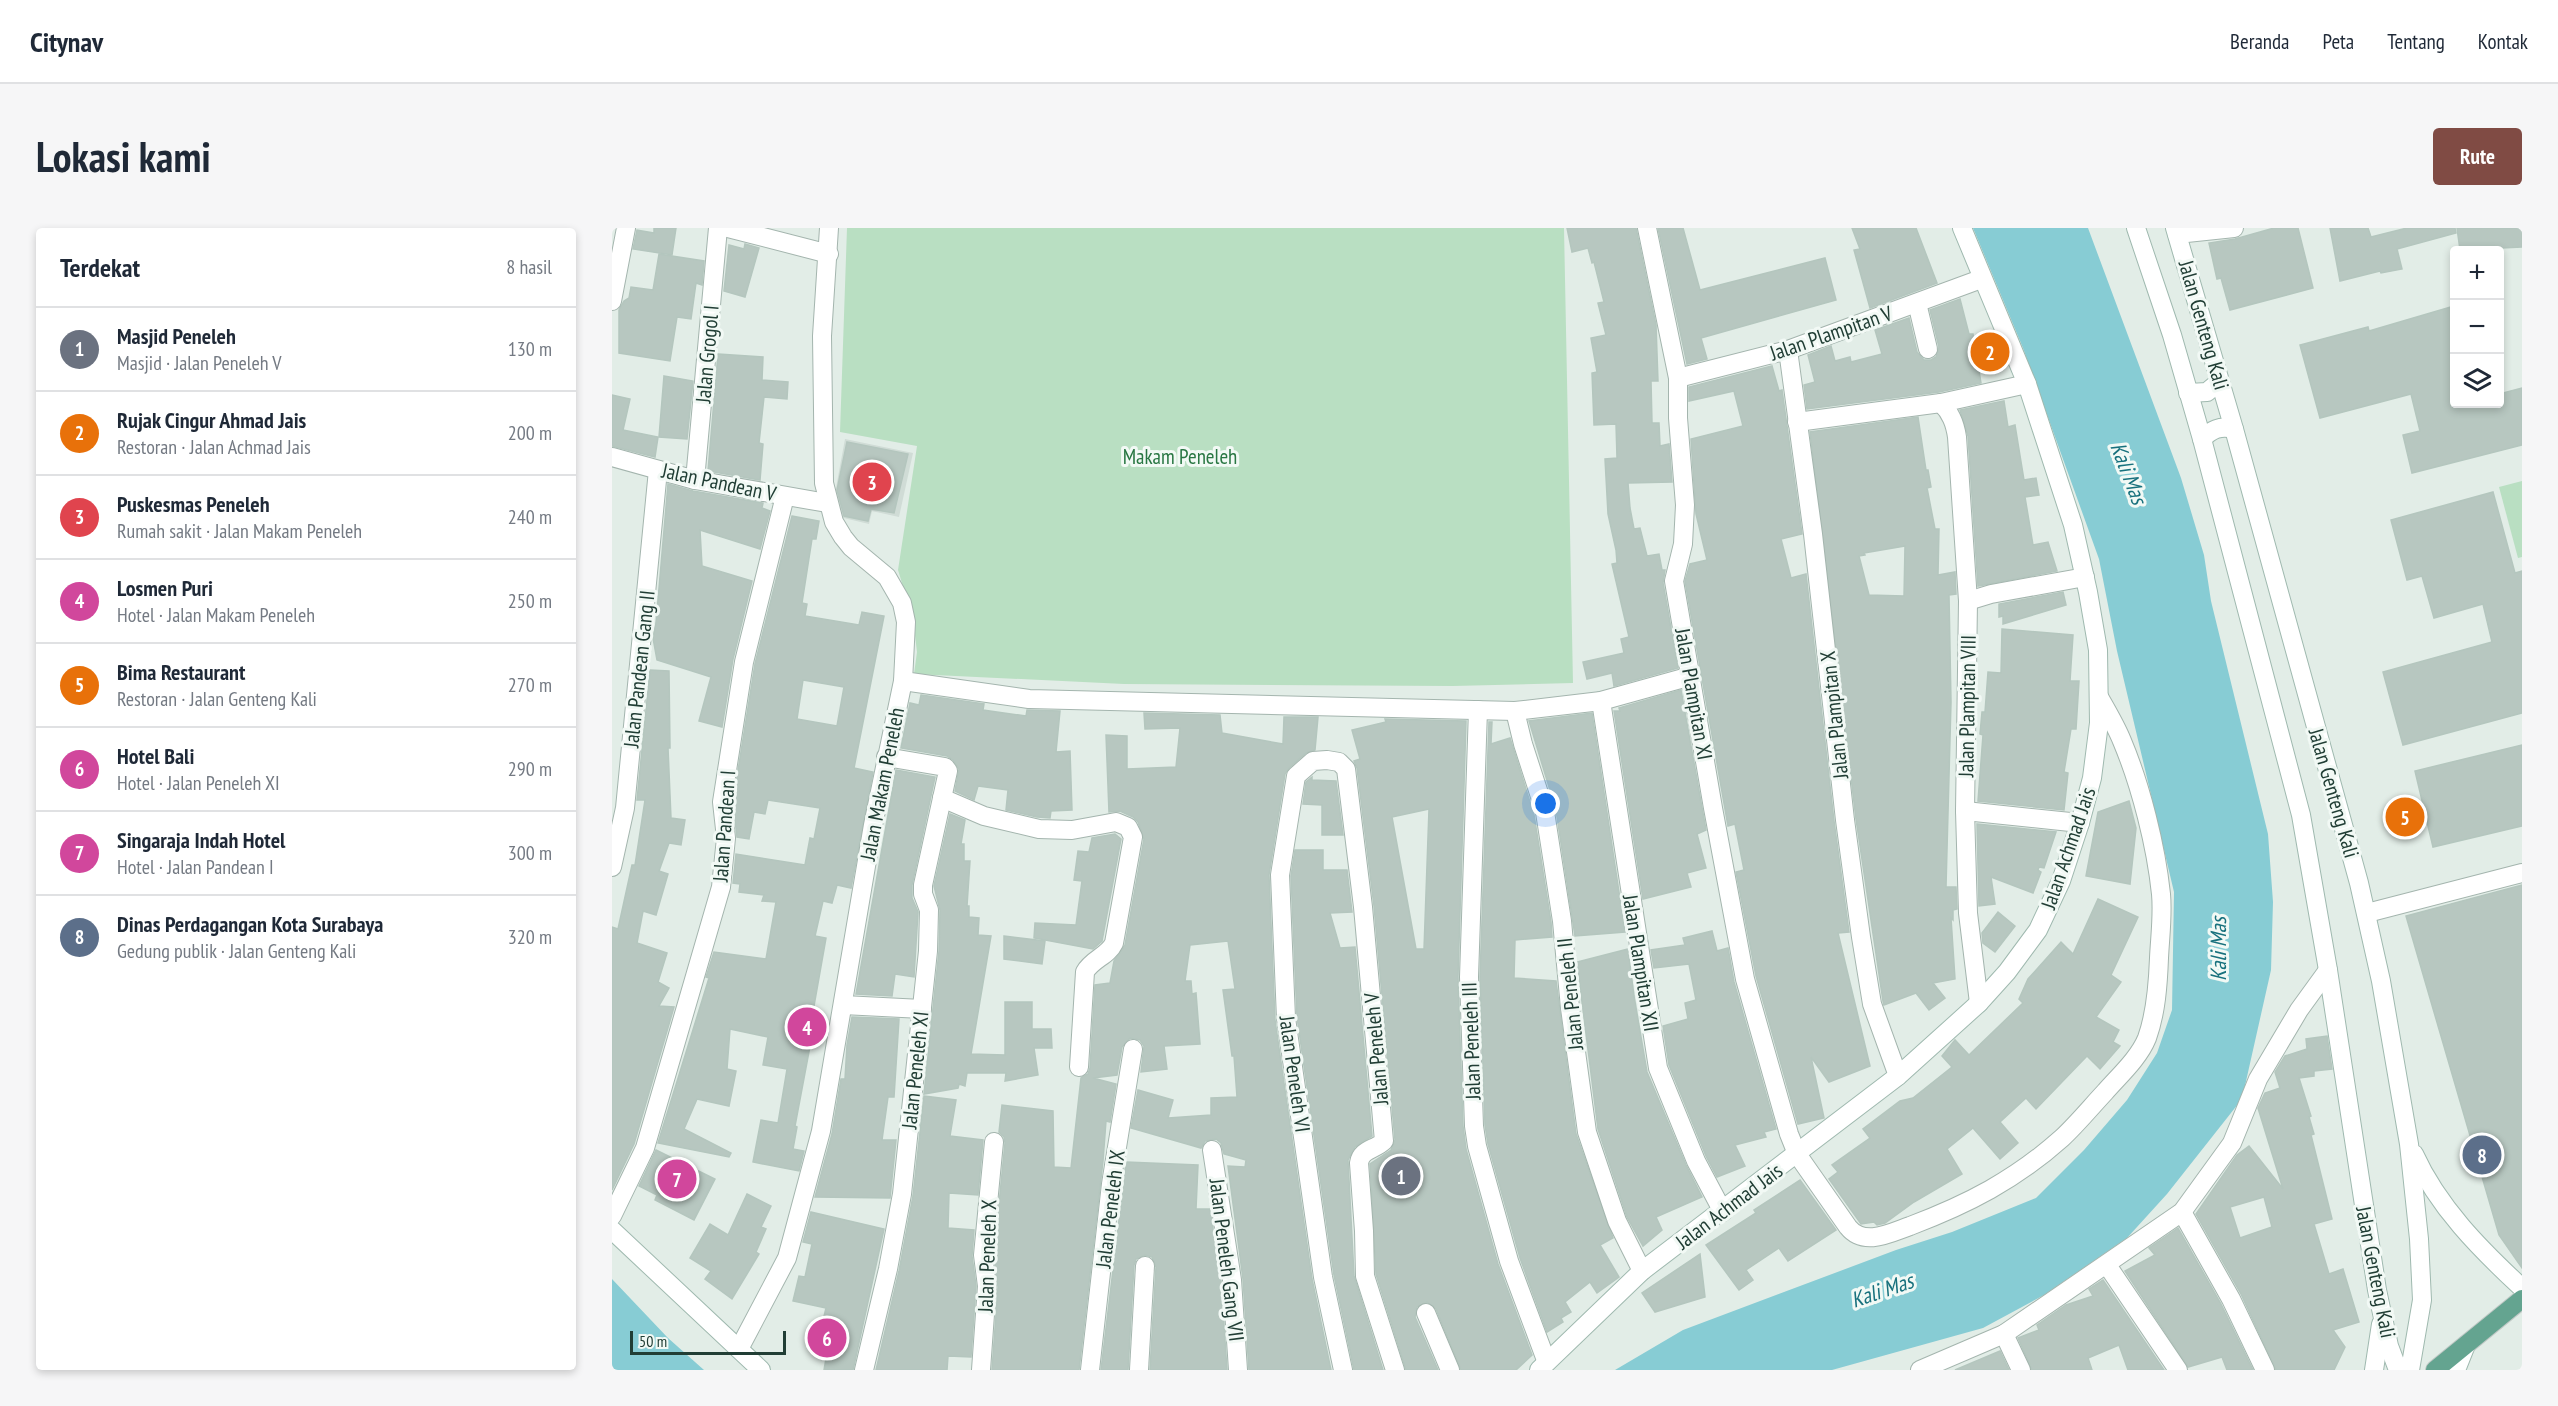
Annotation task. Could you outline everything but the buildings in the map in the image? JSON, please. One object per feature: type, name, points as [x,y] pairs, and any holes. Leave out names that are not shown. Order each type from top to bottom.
[{"type":"main road","points":[[2435,1370],[2522,1299]]},
{"type":"street","points":[[612,301],[626,228]]},
{"type":"street","name":"Jalan Grogol I","points":[[695,480],[718,228]]},
{"type":"street","points":[[728,228],[829,254]]},
{"type":"street","name":"Jalan Makam Peneleh","points":[[739,1349],[787,1258],[821,1131],[886,757],[903,681],[906,622],[902,603],[887,577],[851,548],[834,522],[827,503],[823,472],[822,336],[829,228]]},
{"type":"street","name":"Jalan Plampitan XI","points":[[1647,228],[1678,378],[1678,418],[1685,505],[1683,544],[1674,581],[1745,978],[1789,1134],[1797,1154],[1852,1233],[1864,1238],[1886,1234],[1952,1210],[1997,1187],[2022,1171],[2064,1136],[2128,1067],[2146,1040],[2154,1009],[2158,974],[2161,895],[2152,838],[2140,796],[2122,741],[2099,697]]},
{"type":"street","name":"Jalan Achmad Jais","points":[[1543,1365],[1642,1271],[1723,1212],[1899,1076],[1979,1003],[2007,972],[2038,930],[2061,880],[2092,778],[2099,723],[2098,650],[2073,525],[2027,384],[2006,330],[1981,279],[1962,228]]},
{"type":"street","name":"Jalan Genteng Kali","points":[[2136,228],[2172,335],[2202,439],[2301,815],[2328,970],[2382,1315],[2398,1370]]},
{"type":"street","points":[[2176,231],[2234,228]]},
{"type":"street","name":"Jalan Genteng Kali","points":[[2176,231],[2234,429],[2367,913],[2381,981],[2409,1144],[2419,1239],[2422,1300],[2410,1370]]},
{"type":"street","name":"Jalan Plampitan V","points":[[1678,378],[1788,350],[1981,279]]},
{"type":"street","points":[[1917,303],[1928,349]]},
{"type":"street","name":"Jalan Plampitan X","points":[[1788,350],[1814,545],[1845,819],[1872,1004],[1899,1076]]},
{"type":"street","points":[[2188,393],[2207,392],[2219,382]]},
{"type":"street","points":[[1797,422],[1941,403],[2027,384]]},
{"type":"street","name":"Jalan Plampitan VIII","points":[[1941,403],[1955,424],[1957,437],[1968,601],[1965,811],[1968,913],[1979,1003]]},
{"type":"street","points":[[2202,439],[2216,429],[2225,427],[2234,429]]},
{"type":"street","name":"Jalan Pandean V","points":[[612,457],[695,480],[827,503]]},
{"type":"street","name":"Jalan Pandean Gang II","points":[[612,867],[624,808],[658,470]]},
{"type":"street","name":"Jalan Pandean I","points":[[612,1216],[645,1149],[721,887],[726,837],[722,802],[742,674],[785,496]]},
{"type":"street","points":[[1968,601],[1991,594],[2085,577]]},
{"type":"street","points":[[903,681],[1029,699],[1515,711],[1601,701],[1691,676]]},
{"type":"street","name":"Jalan Plampitan XII","points":[[1601,701],[1658,1068],[1696,1161],[1723,1212]]},
{"type":"street","name":"Jalan Peneleh III","points":[[1478,710],[1469,978],[1474,1126],[1477,1146],[1509,1261],[1543,1365]]},
{"type":"street","name":"Jalan Peneleh II","points":[[1515,711],[1545,812],[1562,921],[1570,1008],[1587,1132],[1617,1221],[1642,1271]]},
{"type":"street","name":"Jalan Peneleh XI","points":[[864,1370],[888,1269],[902,1194],[928,951],[929,910],[922,894],[948,771],[945,767],[886,757]]},
{"type":"street","name":"Jalan Peneleh V","points":[[1296,776],[1313,761],[1339,762],[1346,769],[1363,907],[1384,1141],[1360,1156],[1364,1268],[1395,1370]]},
{"type":"street","name":"Jalan Peneleh VI","points":[[1296,776],[1280,875],[1286,1018],[1323,1277],[1343,1370]]},
{"type":"street","points":[[942,798],[984,816],[1039,830],[1072,830],[1116,822],[1128,827],[1133,837],[1114,943],[1112,948],[1091,963],[1085,972],[1078,1067]]},
{"type":"street","points":[[1965,811],[2080,823]]},
{"type":"street","points":[[2367,913],[2522,873]]},
{"type":"street","points":[[1920,1370],[2004,1334],[2182,1212],[2232,1143],[2258,1079],[2299,1010],[2328,970]]},
{"type":"street","points":[[843,1005],[922,1009]]},
{"type":"street","name":"Jalan Peneleh IX","points":[[1090,1370],[1111,1184],[1133,1049]]},
{"type":"street","name":"Jalan Peneleh X","points":[[981,1370],[987,1286],[983,1255],[994,1142]]},
{"type":"street","points":[[2409,1144],[2423,1175],[2439,1200],[2496,1265],[2522,1288]]},
{"type":"street","name":"Jalan Peneleh Gang VII","points":[[1212,1150],[1232,1280],[1238,1370]]},
{"type":"street","points":[[2182,1212],[2231,1299],[2265,1370]]},
{"type":"street","points":[[612,1230],[761,1370]]},
{"type":"street","points":[[2107,1265],[2178,1370]]},
{"type":"street","points":[[1138,1370],[1145,1266]]},
{"type":"street","points":[[1426,1313],[1449,1370]]},
{"type":"street","points":[[2374,1370],[2382,1315]]},
{"type":"street","points":[[2004,1334],[2021,1370]]},
{"type":"street","points":[[2456,1370],[2466,1345]]},
{"type":"shaded area","points":[[845,439],[913,453],[899,517],[872,511],[869,524],[831,515]]},
{"type":"green space","name":"Makam Peneleh","points":[[847,228],[1564,228],[1573,683],[1453,686],[1124,684],[914,674],[917,652],[913,619],[898,570],[917,446],[840,432]]},
{"type":"green space","points":[[2522,481],[2522,557],[2518,558],[2499,487]]},
{"type":"water","name":"Kali Mas","points":[[1973,228],[2088,228],[2181,478],[2204,555],[2211,601],[2268,834],[2273,902],[2271,970],[2242,1099],[2167,1194],[2127,1238],[2044,1295],[1983,1328],[1832,1370],[1615,1370],[1683,1330],[1896,1250],[1952,1232],[2036,1198],[2084,1150],[2127,1100],[2157,1053],[2172,1010],[2174,892],[2117,651],[2099,559],[2023,348]]},
{"type":"water","points":[[612,1279],[668,1338],[704,1370],[612,1370]]},
{"type":"place","name":"Rujak Cingur Ahmad Jais","points":[[1990,352]]},
{"type":"place","name":"Puskesmas Peneleh","points":[[872,482]]},
{"type":"place","name":"Bima Restaurant","points":[[2405,817]]},
{"type":"place","name":"Losmen Puri","points":[[807,1027]]},
{"type":"place","name":"Dinas Perdagangan Kota Surabaya","points":[[2482,1155]]},
{"type":"place","name":"Masjid Peneleh","points":[[1401,1176]]},
{"type":"place","name":"Singaraja Indah Hotel","points":[[677,1179]]},
{"type":"place","name":"Hotel Bali","points":[[827,1338]]}]
